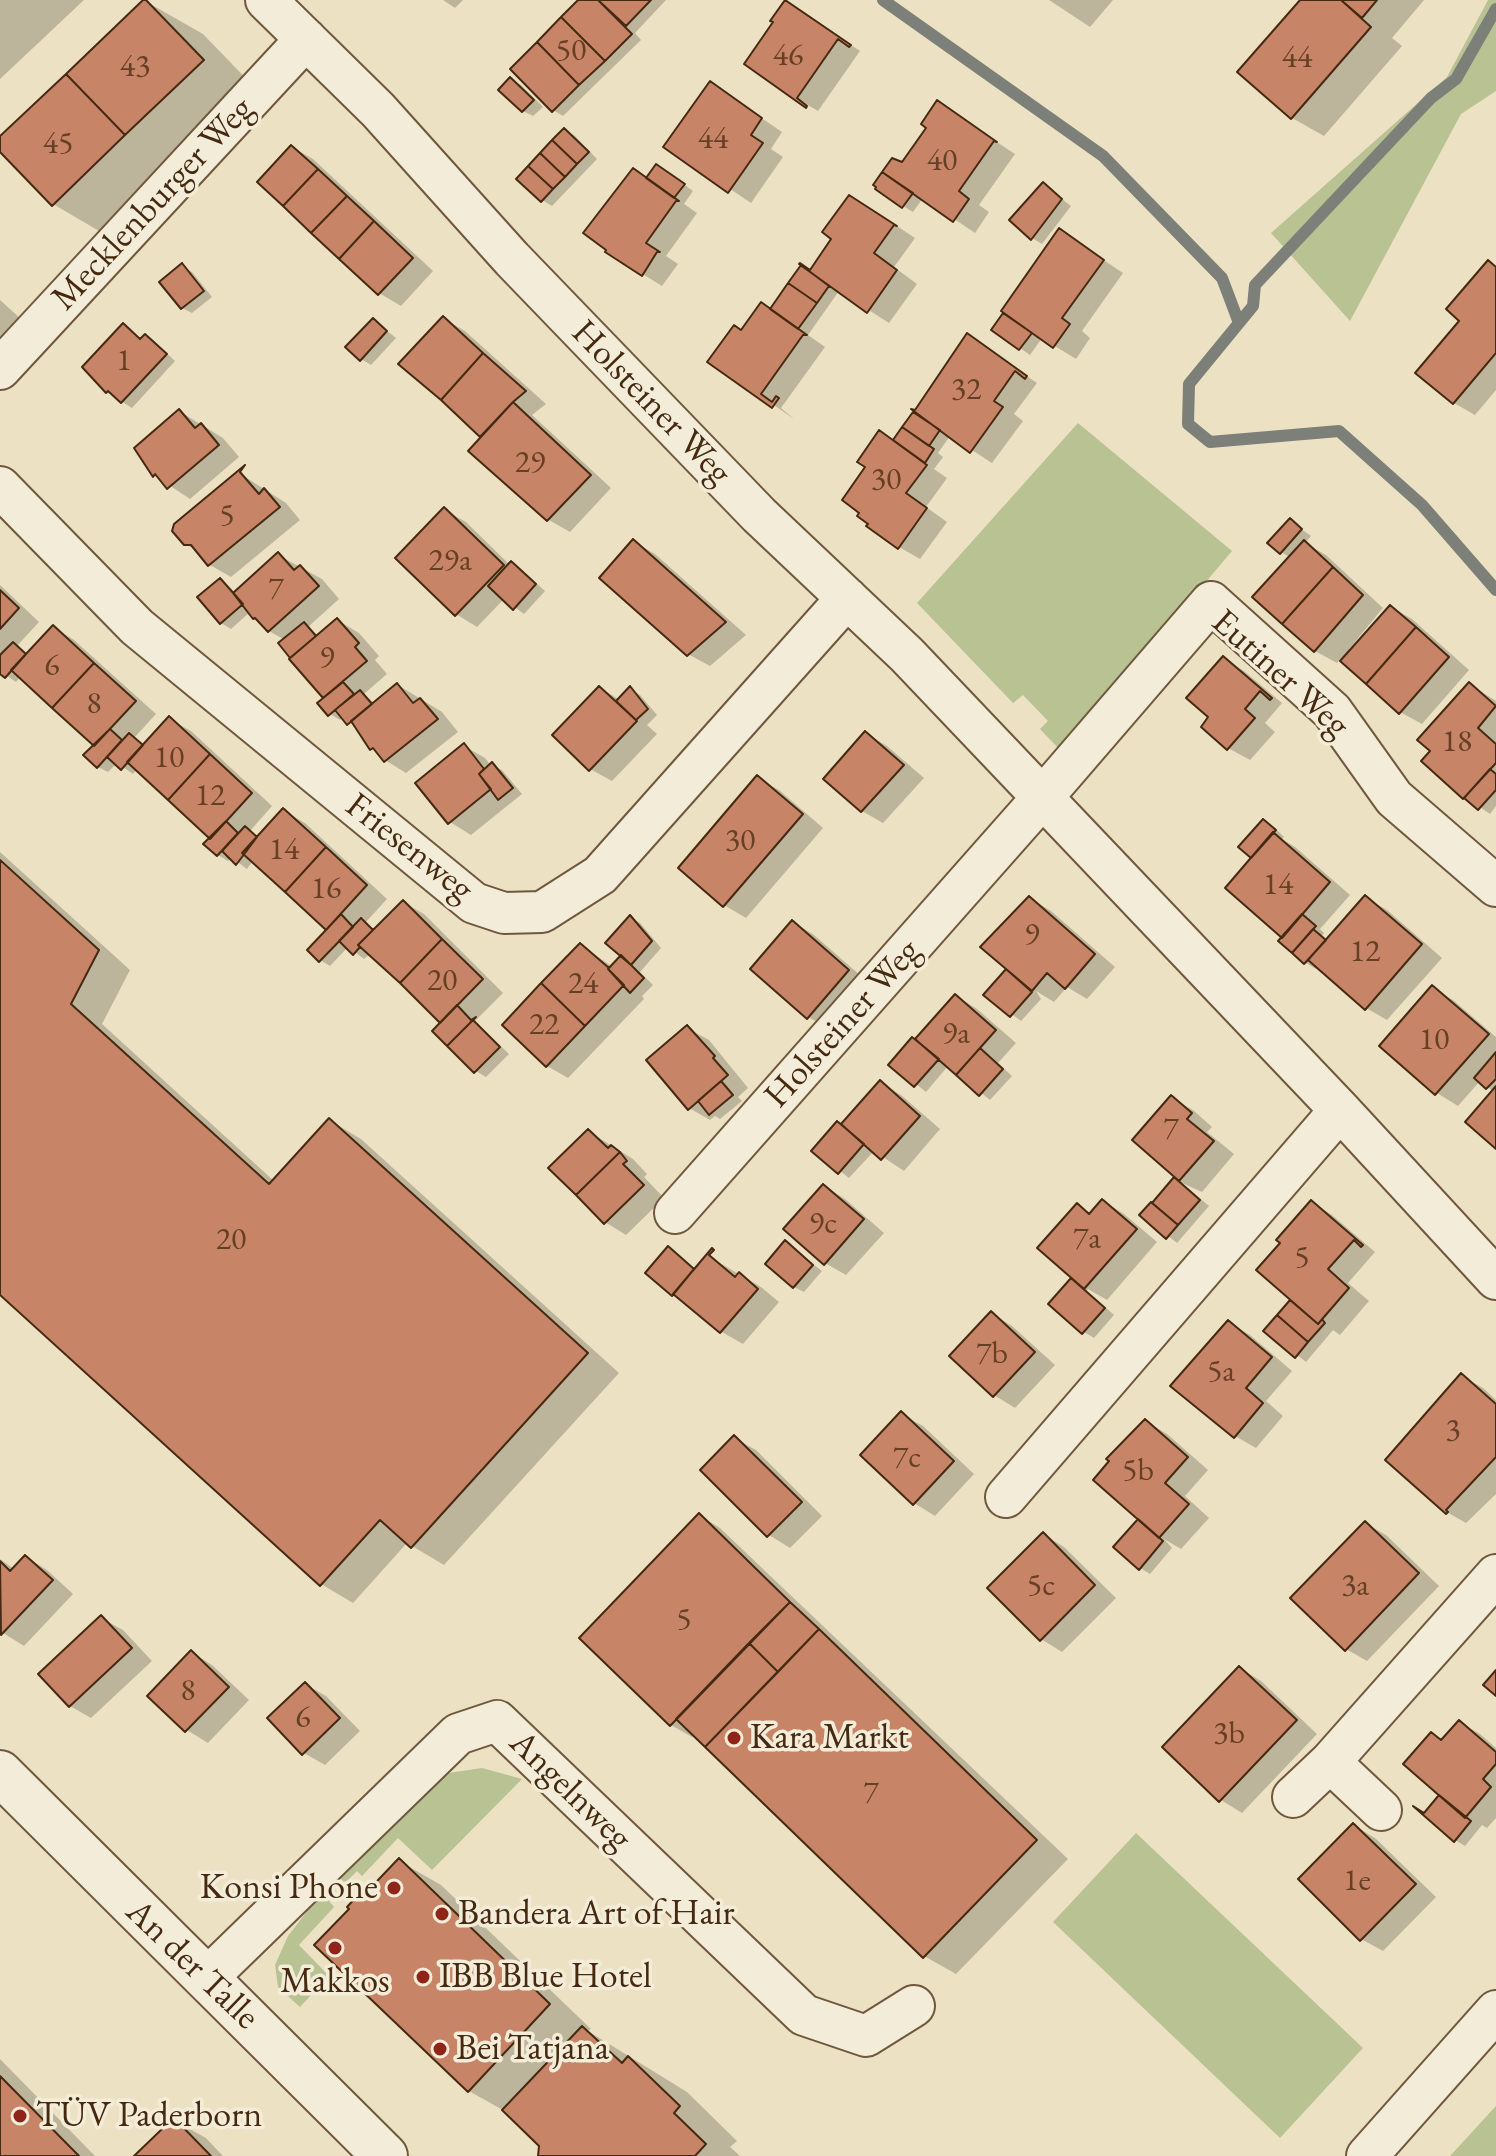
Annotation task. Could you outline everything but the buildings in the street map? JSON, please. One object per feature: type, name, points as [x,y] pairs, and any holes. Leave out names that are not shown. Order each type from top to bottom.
[{"type":"street","name":"Holsteiner Weg","points":[[266,0],[378,110],[512,259],[759,515],[907,655],[1340,1110],[1496,1279]]},
{"type":"street","name":"Mecklenburger Weg","points":[[0,369],[306,39]]},
{"type":"street","name":"Friesenweg","points":[[0,487],[137,627],[474,903],[504,913],[542,912],[600,875],[847,598]]},
{"type":"street","name":"Eutiner Weg","points":[[1042,798],[1211,602],[1332,711],[1394,798],[1496,886]]},
{"type":"street","name":"Holsteiner Weg","points":[[675,1213],[1042,798]]},
{"type":"street","points":[[1006,1497],[1340,1110]]},
{"type":"street","points":[[1293,1797],[1330,1762],[1496,1575]]},
{"type":"street","name":"Angelnweg","points":[[206,1979],[458,1734],[497,1721],[804,2015],[866,2036],[914,2006]]},
{"type":"street","points":[[1330,1762],[1381,1810]]},
{"type":"street","name":"An der Talle","points":[[0,1773],[385,2156]]},
{"type":"street","points":[[1367,2156],[1496,2011]]},
{"type":"green space","points":[[1488,0],[1496,0],[1496,91],[1461,114],[1350,321],[1271,233],[1447,77]]},
{"type":"green space","points":[[1078,423],[1232,551],[1062,752],[1040,729],[1048,721],[1023,695],[1013,703],[917,603]]},
{"type":"green space","points":[[482,1768],[522,1779],[432,1870],[398,1838],[362,1876],[357,1871],[345,1883],[337,1875],[442,1774]]},
{"type":"green space","points":[[1136,1833],[1363,2048],[1280,2138],[1053,1922]]},
{"type":"green space","points":[[328,1884],[336,1891],[329,1901],[334,1907],[299,1945],[329,1976],[300,2007],[278,1987],[275,1965],[288,1936]]},
{"type":"green space","points":[[1496,2106],[1496,2156],[1450,2156]]},
{"type":"waterway","points":[[883,0],[1103,156],[1222,278],[1239,323],[1189,384],[1188,424],[1210,442],[1339,431],[1422,505],[1496,590]]},
{"type":"waterway","points":[[1239,323],[1253,306],[1255,285],[1431,98],[1456,79],[1496,9]]},
{"type":"place","name":"Kara Markt","points":[[734,1738]]},
{"type":"place","name":"Konsi Phone","points":[[394,1888]]},
{"type":"place","name":"Bandera Art of Hair","points":[[442,1914]]},
{"type":"place","name":"Makkos","points":[[335,1948]]},
{"type":"place","name":"IBB Blue Hotel","points":[[423,1977]]},
{"type":"place","name":"Bei Tatjana","points":[[440,2049]]},
{"type":"place","name":"TÜV Paderborn","points":[[20,2116]]}]
